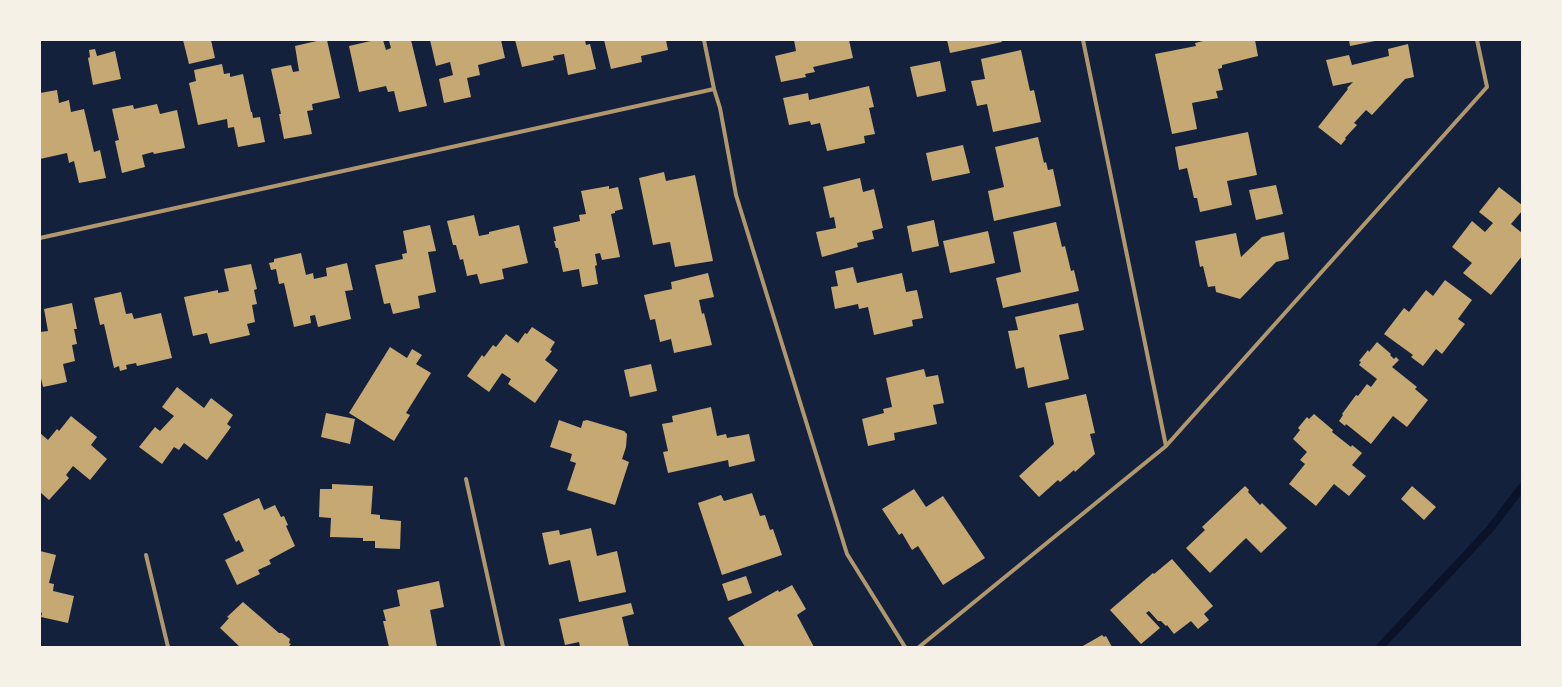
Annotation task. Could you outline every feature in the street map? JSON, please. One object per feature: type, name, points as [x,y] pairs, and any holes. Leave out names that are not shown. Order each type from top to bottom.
[{"type":"street","points":[[704,40],[714,88],[720,108],[736,195],[847,554],[905,647]]},
{"type":"street","points":[[1083,40],[1166,446]]},
{"type":"street","points":[[919,647],[1166,446],[1487,87],[1477,40]]},
{"type":"street","points":[[40,238],[714,88]]},
{"type":"street","points":[[466,479],[503,647]]},
{"type":"street","points":[[146,555],[168,647]]},
{"type":"building","points":[[183,40],[211,40],[215,58],[189,64]]},
{"type":"building","points":[[327,40],[340,98],[312,104],[313,110],[307,111],[312,134],[284,139],[279,114],[281,114],[271,69],[291,65],[293,72],[299,71],[295,46]]},
{"type":"building","points":[[375,40],[383,40],[386,50],[391,48],[389,41],[411,40],[427,106],[399,112],[394,91],[388,92],[386,86],[359,92],[349,46]]},
{"type":"building","points":[[430,40],[501,40],[505,58],[478,65],[480,75],[467,78],[471,97],[444,103],[439,79],[453,75],[450,62],[436,66]]},
{"type":"building","points":[[515,40],[585,40],[586,45],[590,44],[596,69],[568,75],[564,54],[553,56],[554,60],[522,67]]},
{"type":"building","points":[[604,40],[666,40],[668,50],[641,56],[642,62],[611,69]]},
{"type":"building","points":[[794,40],[849,40],[853,58],[813,67],[815,72],[805,74],[806,77],[781,82],[775,56],[796,51]]},
{"type":"building","points":[[947,40],[1001,40],[1002,42],[950,53]]},
{"type":"building","points":[[1207,40],[1255,40],[1258,56],[1222,65],[1222,68],[1218,69],[1223,90],[1216,91],[1218,98],[1192,103],[1197,129],[1172,134],[1155,54],[1196,46],[1195,43]]},
{"type":"building","points":[[1349,40],[1375,40],[1375,41],[1350,46]]},
{"type":"building","points":[[1408,44],[1414,77],[1405,79],[1372,115],[1366,110],[1354,123],[1357,125],[1345,138],[1346,139],[1341,145],[1318,127],[1353,82],[1333,86],[1326,60],[1349,55],[1352,65],[1389,56],[1388,49]]},
{"type":"building","points":[[95,49],[97,56],[115,51],[121,79],[93,85],[88,58],[90,57],[89,50]]},
{"type":"building","points":[[1021,50],[1030,91],[1034,90],[1041,122],[993,132],[987,104],[977,106],[971,81],[985,79],[981,59]]},
{"type":"building","points":[[940,61],[946,91],[917,97],[910,67]]},
{"type":"building","points":[[222,64],[224,74],[230,73],[230,77],[243,74],[251,112],[253,118],[260,117],[265,142],[238,147],[234,127],[228,128],[227,119],[198,125],[189,83],[196,81],[194,70]]},
{"type":"building","points":[[869,86],[874,107],[869,108],[875,134],[864,136],[865,143],[827,151],[820,123],[811,125],[810,121],[789,125],[783,98],[808,93],[809,100]]},
{"type":"building","points":[[57,90],[59,103],[69,100],[71,112],[84,109],[94,152],[100,150],[106,178],[79,183],[74,161],[69,163],[67,153],[40,159],[40,93]]},
{"type":"building","points":[[157,104],[160,114],[177,110],[185,148],[142,155],[145,167],[122,173],[115,141],[119,140],[112,109],[133,105],[134,109]]},
{"type":"building","points":[[1248,132],[1257,175],[1227,181],[1232,205],[1200,212],[1197,198],[1194,198],[1187,168],[1179,170],[1175,147]]},
{"type":"building","points":[[1038,137],[1044,163],[1046,162],[1048,170],[1053,169],[1061,206],[994,221],[988,191],[1004,187],[995,147]]},
{"type":"building","points":[[963,145],[970,173],[932,181],[926,153]]},
{"type":"building","points":[[664,172],[666,181],[695,175],[713,261],[675,267],[670,242],[653,245],[639,178]]},
{"type":"building","points":[[860,178],[863,192],[874,189],[883,228],[872,231],[874,239],[857,243],[858,247],[822,257],[816,232],[836,228],[834,217],[830,218],[823,187]]},
{"type":"building","points":[[1276,185],[1283,214],[1256,220],[1249,190]]},
{"type":"building","points":[[609,186],[609,189],[618,187],[623,209],[615,211],[615,213],[611,214],[620,257],[602,260],[600,253],[595,254],[598,284],[582,287],[579,269],[563,272],[558,248],[556,248],[554,241],[556,241],[553,227],[580,221],[579,215],[586,214],[581,191]]},
{"type":"building","points":[[1499,187],[1522,205],[1522,211],[1511,224],[1522,233],[1522,256],[1491,295],[1463,273],[1472,263],[1452,247],[1472,221],[1485,232],[1493,223],[1479,212]]},
{"type":"building","points":[[474,215],[479,236],[489,234],[489,232],[519,225],[528,263],[502,269],[504,279],[480,284],[477,274],[467,276],[463,259],[460,260],[456,245],[453,245],[447,221]]},
{"type":"building","points":[[934,220],[939,246],[912,252],[907,226]]},
{"type":"building","points":[[1056,222],[1062,247],[1065,246],[1071,271],[1074,270],[1079,291],[1003,308],[996,278],[1021,272],[1013,232]]},
{"type":"building","points":[[430,225],[436,251],[428,252],[436,292],[418,296],[420,308],[393,314],[390,303],[384,304],[375,265],[403,259],[402,254],[407,253],[403,231]]},
{"type":"building","points":[[988,231],[995,263],[950,273],[943,241]]},
{"type":"building","points":[[1284,232],[1289,259],[1276,262],[1240,299],[1216,292],[1215,286],[1208,287],[1203,266],[1200,267],[1195,241],[1236,233],[1241,257],[1262,237]]},
{"type":"building","points":[[301,253],[306,275],[313,273],[314,279],[327,276],[326,268],[347,263],[353,290],[345,291],[351,319],[318,327],[315,315],[310,316],[311,323],[294,327],[284,283],[279,284],[276,269],[271,270],[269,263],[274,262],[274,259]]},
{"type":"building","points":[[251,264],[257,289],[254,290],[257,304],[252,305],[255,322],[247,324],[250,335],[210,344],[207,333],[193,336],[184,297],[218,290],[218,293],[229,291],[224,269]]},
{"type":"building","points":[[853,267],[857,283],[902,273],[906,292],[917,290],[923,318],[912,320],[913,326],[874,335],[868,307],[859,309],[858,304],[835,309],[831,287],[838,286],[835,271]]},
{"type":"building","points":[[708,273],[714,297],[699,300],[712,345],[674,353],[671,339],[660,342],[655,319],[650,320],[644,295],[672,289],[671,282]]},
{"type":"building","points":[[1445,280],[1472,300],[1458,319],[1465,324],[1442,354],[1436,349],[1423,366],[1411,357],[1413,355],[1384,334],[1404,308],[1409,312],[1426,290],[1433,296]]},
{"type":"building","points":[[121,292],[126,314],[132,313],[134,319],[161,313],[172,358],[137,366],[136,363],[126,365],[127,369],[120,371],[119,366],[114,368],[104,324],[100,325],[94,298]]},
{"type":"building","points":[[72,303],[77,329],[74,329],[77,344],[72,345],[75,361],[63,364],[67,382],[43,387],[40,374],[40,332],[48,331],[44,309]]},
{"type":"building","points":[[1078,303],[1084,330],[1059,335],[1069,379],[1028,388],[1024,367],[1016,369],[1008,331],[1018,330],[1015,317]]},
{"type":"building","points":[[532,327],[555,342],[550,350],[552,351],[545,360],[558,370],[535,403],[508,384],[511,379],[502,373],[489,392],[467,376],[482,355],[484,357],[493,345],[496,347],[506,334],[518,343],[525,333],[527,334]]},
{"type":"building","points":[[1377,342],[1391,354],[1390,355],[1394,359],[1396,357],[1399,360],[1392,367],[1417,387],[1415,389],[1428,400],[1407,427],[1393,416],[1371,444],[1346,424],[1345,426],[1339,421],[1343,415],[1342,414],[1356,395],[1358,396],[1367,384],[1371,387],[1377,379],[1359,365],[1361,362],[1359,361]]},
{"type":"building","points":[[390,347],[407,358],[412,349],[422,355],[416,364],[431,373],[406,413],[410,415],[394,441],[349,413]]},
{"type":"building","points":[[651,364],[657,391],[630,397],[624,370]]},
{"type":"building","points":[[924,369],[926,377],[938,375],[944,403],[933,405],[937,424],[894,433],[895,440],[868,446],[862,419],[884,413],[883,409],[892,407],[886,378]]},
{"type":"building","points":[[177,387],[204,408],[211,398],[233,415],[227,424],[231,427],[207,460],[184,443],[179,450],[174,447],[162,464],[139,447],[155,427],[160,431],[174,416],[162,407]]},
{"type":"building","points":[[1086,394],[1095,433],[1090,434],[1095,454],[1075,472],[1074,470],[1060,482],[1058,480],[1039,497],[1019,476],[1054,444],[1045,403]]},
{"type":"building","points":[[711,407],[717,436],[726,434],[727,438],[749,434],[755,461],[729,467],[728,460],[668,473],[663,452],[668,451],[662,424],[673,422],[672,416]]},
{"type":"building","points":[[326,413],[355,419],[350,444],[321,437]]},
{"type":"building","points":[[1314,414],[1333,430],[1332,432],[1351,447],[1352,445],[1362,453],[1352,465],[1366,476],[1349,496],[1334,484],[1316,506],[1289,484],[1305,464],[1300,460],[1307,452],[1293,439],[1300,430],[1298,428],[1307,417],[1309,419]]},
{"type":"building","points":[[71,416],[97,437],[91,445],[107,459],[90,480],[73,466],[66,475],[69,478],[49,500],[40,492],[40,433],[48,440],[57,429],[59,431]]},
{"type":"building","points":[[559,420],[581,428],[583,421],[587,420],[624,431],[627,434],[626,447],[622,459],[629,462],[615,505],[567,490],[576,463],[570,461],[572,454],[550,447]]},
{"type":"building","points":[[332,484],[373,486],[371,514],[380,515],[380,519],[401,521],[400,549],[375,548],[375,541],[363,541],[363,538],[330,537],[331,518],[319,517],[320,489],[332,489]]},
{"type":"building","points":[[1245,486],[1249,490],[1248,492],[1260,505],[1262,503],[1287,528],[1261,553],[1246,538],[1210,573],[1186,548],[1205,530],[1202,527]]},
{"type":"building","points":[[1412,486],[1436,507],[1424,520],[1401,499]]},
{"type":"building","points":[[914,489],[926,507],[943,496],[985,558],[943,585],[918,546],[912,550],[902,533],[899,535],[882,509]]},
{"type":"building","points":[[752,493],[760,516],[765,515],[770,530],[773,529],[782,555],[722,575],[698,503],[721,495],[724,501]]},
{"type":"building","points":[[259,498],[264,510],[275,505],[281,517],[284,516],[288,525],[286,526],[295,546],[269,560],[271,564],[258,570],[260,574],[237,585],[225,560],[244,551],[239,540],[236,542],[223,514]]},
{"type":"building","points":[[591,528],[597,556],[617,551],[626,592],[579,602],[570,560],[549,565],[542,533],[559,530],[560,535]]},
{"type":"building","points":[[40,551],[56,555],[49,583],[54,584],[53,591],[74,596],[68,623],[41,617]]},
{"type":"building","points":[[1172,559],[1213,606],[1204,614],[1209,620],[1198,629],[1191,621],[1174,634],[1167,625],[1166,626],[1161,621],[1158,621],[1149,611],[1146,613],[1160,628],[1141,644],[1110,610],[1153,573],[1154,574]]},
{"type":"building","points":[[746,576],[752,593],[728,601],[722,584]]},
{"type":"building","points":[[439,581],[444,607],[430,610],[437,647],[389,647],[383,621],[386,621],[383,610],[400,606],[397,590]]},
{"type":"building","points":[[792,585],[806,609],[797,615],[814,647],[745,647],[728,618],[778,590],[779,592]]},
{"type":"building","points":[[243,602],[279,633],[282,633],[290,639],[289,643],[291,644],[288,647],[240,647],[220,628],[229,618],[227,617]]},
{"type":"building","points":[[631,603],[634,614],[622,617],[629,647],[580,647],[579,642],[565,645],[559,619]]},
{"type":"building","points":[[1102,635],[1104,637],[1106,636],[1112,647],[1081,647]]},
{"type":"waterway","points":[[1380,647],[1490,529],[1522,487]]}]
